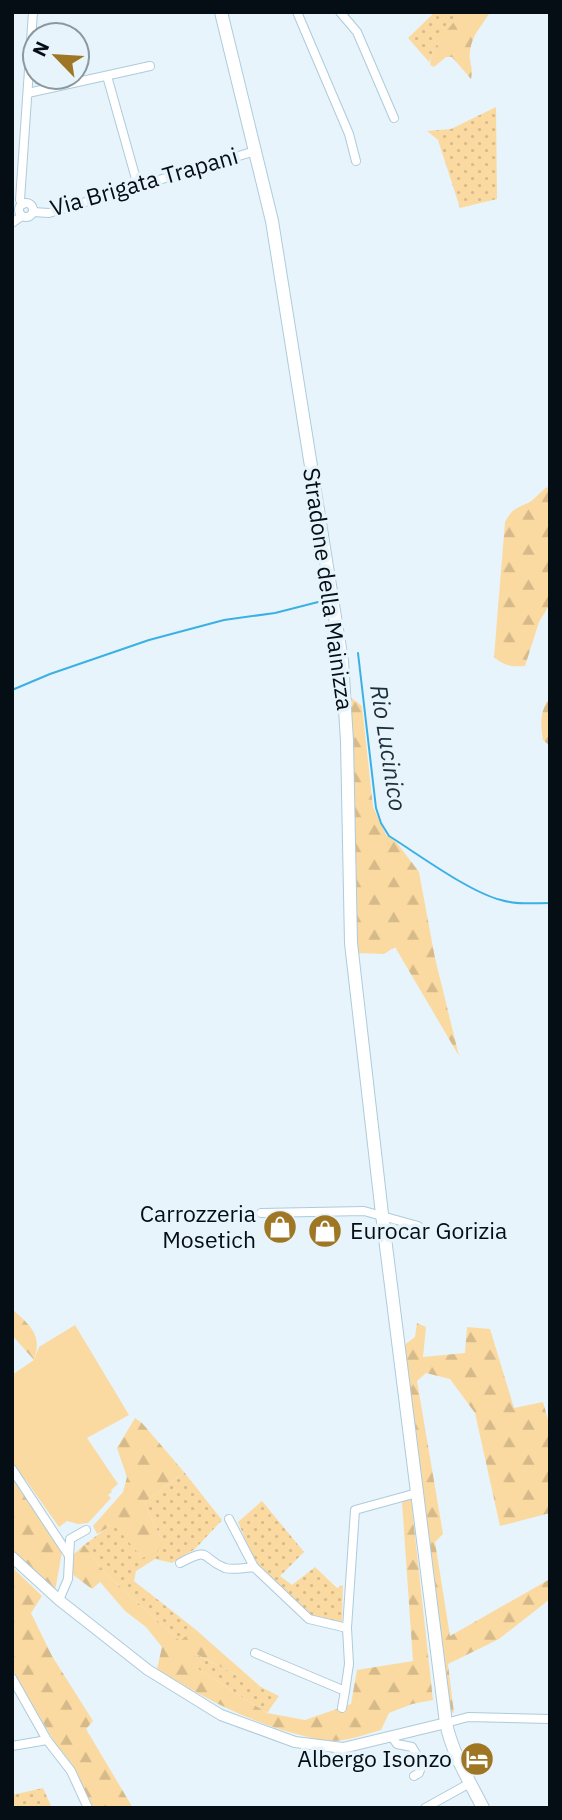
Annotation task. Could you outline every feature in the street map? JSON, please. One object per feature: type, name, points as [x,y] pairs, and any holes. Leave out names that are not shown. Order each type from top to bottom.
[{"type":"main road","name":"Stradone della Mainizza","points":[[221,12],[272,221],[342,661],[347,741],[351,943],[382,1214],[448,1736],[483,1808]]},
{"type":"street","points":[[23,204],[20,200],[33,12]]},
{"type":"street","points":[[297,12],[349,134],[356,161]]},
{"type":"street","points":[[341,12],[357,32],[394,118]]},
{"type":"street","points":[[28,93],[150,66]]},
{"type":"street","points":[[107,76],[138,186]]},
{"type":"street","name":"Via Brigata Trapani","points":[[33,212],[31,205],[23,204],[19,209],[22,216],[27,218],[33,212],[49,213],[255,151]]},
{"type":"street","points":[[12,223],[22,216]]},
{"type":"street","points":[[261,1213],[364,1211],[418,1226]]},
{"type":"street","points":[[12,1469],[68,1554]]},
{"type":"street","points":[[342,1708],[349,1664],[347,1628],[355,1510],[417,1493]]},
{"type":"street","points":[[229,1519],[254,1567],[309,1619],[347,1628]]},
{"type":"street","points":[[59,1600],[68,1579],[70,1539],[86,1530]]},
{"type":"street","points":[[180,1563],[205,1553],[226,1568],[254,1567]]},
{"type":"street","points":[[12,1557],[59,1600],[148,1670],[221,1715],[295,1742],[343,1748],[468,1717],[550,1719]]},
{"type":"street","points":[[255,1653],[345,1691]]},
{"type":"street","points":[[12,1678],[47,1740],[71,1771],[88,1808]]},
{"type":"street","points":[[392,1737],[397,1744],[412,1747],[422,1764],[419,1773],[414,1776]]},
{"type":"street","points":[[12,1746],[47,1740]]},
{"type":"street","points":[[425,1808],[470,1783]]},
{"type":"green space","points":[[435,12],[463,12],[436,45],[429,62],[408,38]]},
{"type":"green space","points":[[463,12],[490,12],[471,45],[471,79],[452,57],[446,57],[434,67],[430,65],[437,43]]},
{"type":"green space","points":[[496,107],[497,199],[460,208],[438,140],[427,131],[451,129]]},
{"type":"green space","points":[[547,487],[550,490],[550,604],[539,622],[525,666],[508,665],[494,657],[505,522],[514,510],[530,502]]},
{"type":"green space","points":[[349,696],[362,706],[373,807],[386,835],[397,843],[419,872],[435,958],[459,1056],[395,947],[384,954],[356,953]]},
{"type":"green space","points":[[550,697],[550,746],[543,740],[541,723],[544,707]]},
{"type":"green space","points":[[12,1309],[36,1337],[34,1360],[12,1335]]},
{"type":"green space","points":[[417,1323],[426,1327],[423,1357],[465,1353],[467,1327],[490,1329],[514,1408],[543,1402],[550,1427],[550,1513],[500,1526],[475,1413],[450,1379],[426,1373],[417,1381],[443,1534],[435,1542],[450,1636],[550,1579],[550,1599],[499,1639],[448,1664],[454,1713],[447,1710],[403,1346],[415,1337]]},
{"type":"green space","points":[[75,1325],[129,1415],[87,1438],[118,1484],[108,1495],[111,1498],[88,1523],[67,1521],[59,1527],[25,1479],[22,1480],[12,1466],[12,1375],[34,1360],[39,1347]]},
{"type":"green space","points":[[135,1418],[184,1472],[144,1503],[162,1540],[157,1553],[142,1558],[114,1524],[97,1534],[93,1526],[123,1492],[127,1477],[117,1448]]},
{"type":"green space","points":[[184,1472],[222,1520],[195,1549],[172,1563],[155,1559],[136,1571],[134,1581],[195,1629],[181,1642],[106,1574],[84,1545],[114,1523],[142,1558],[162,1540],[144,1503]]},
{"type":"green space","points":[[12,1477],[62,1552],[55,1591],[12,1550]]},
{"type":"green space","points":[[411,1499],[433,1700],[412,1704],[389,1713],[381,1730],[348,1739],[327,1741],[281,1730],[226,1708],[157,1669],[162,1647],[146,1627],[125,1611],[100,1582],[92,1589],[72,1574],[73,1555],[84,1545],[106,1574],[180,1641],[195,1629],[263,1689],[196,1654],[195,1667],[267,1713],[305,1720],[351,1704],[357,1670],[413,1661],[402,1502]]},
{"type":"green space","points":[[262,1501],[304,1552],[280,1576],[292,1585],[315,1567],[337,1588],[343,1585],[342,1622],[310,1616],[256,1565],[238,1522]]},
{"type":"green space","points":[[12,1567],[42,1596],[31,1613],[52,1656],[93,1721],[86,1729],[133,1808],[91,1808],[72,1764],[55,1743],[15,1675],[12,1665]]},
{"type":"green space","points":[[195,1654],[279,1696],[267,1713],[195,1667]]},
{"type":"green space","points":[[43,1788],[52,1808],[12,1808],[12,1795]]},
{"type":"waterway","name":"Rio Lucinico","points":[[12,690],[149,640],[224,620],[275,613],[326,600]]},
{"type":"waterway","name":"Rio Lucinico","points":[[358,653],[376,808],[389,836],[459,881],[488,896],[513,903],[550,903]]},
{"type":"place","name":"Carrozzeria Mosetich","points":[[280,1227]]},
{"type":"place","name":"Eurocar Gorizia","points":[[325,1231]]},
{"type":"place","name":"Albergo Isonzo","points":[[477,1759]]}]
